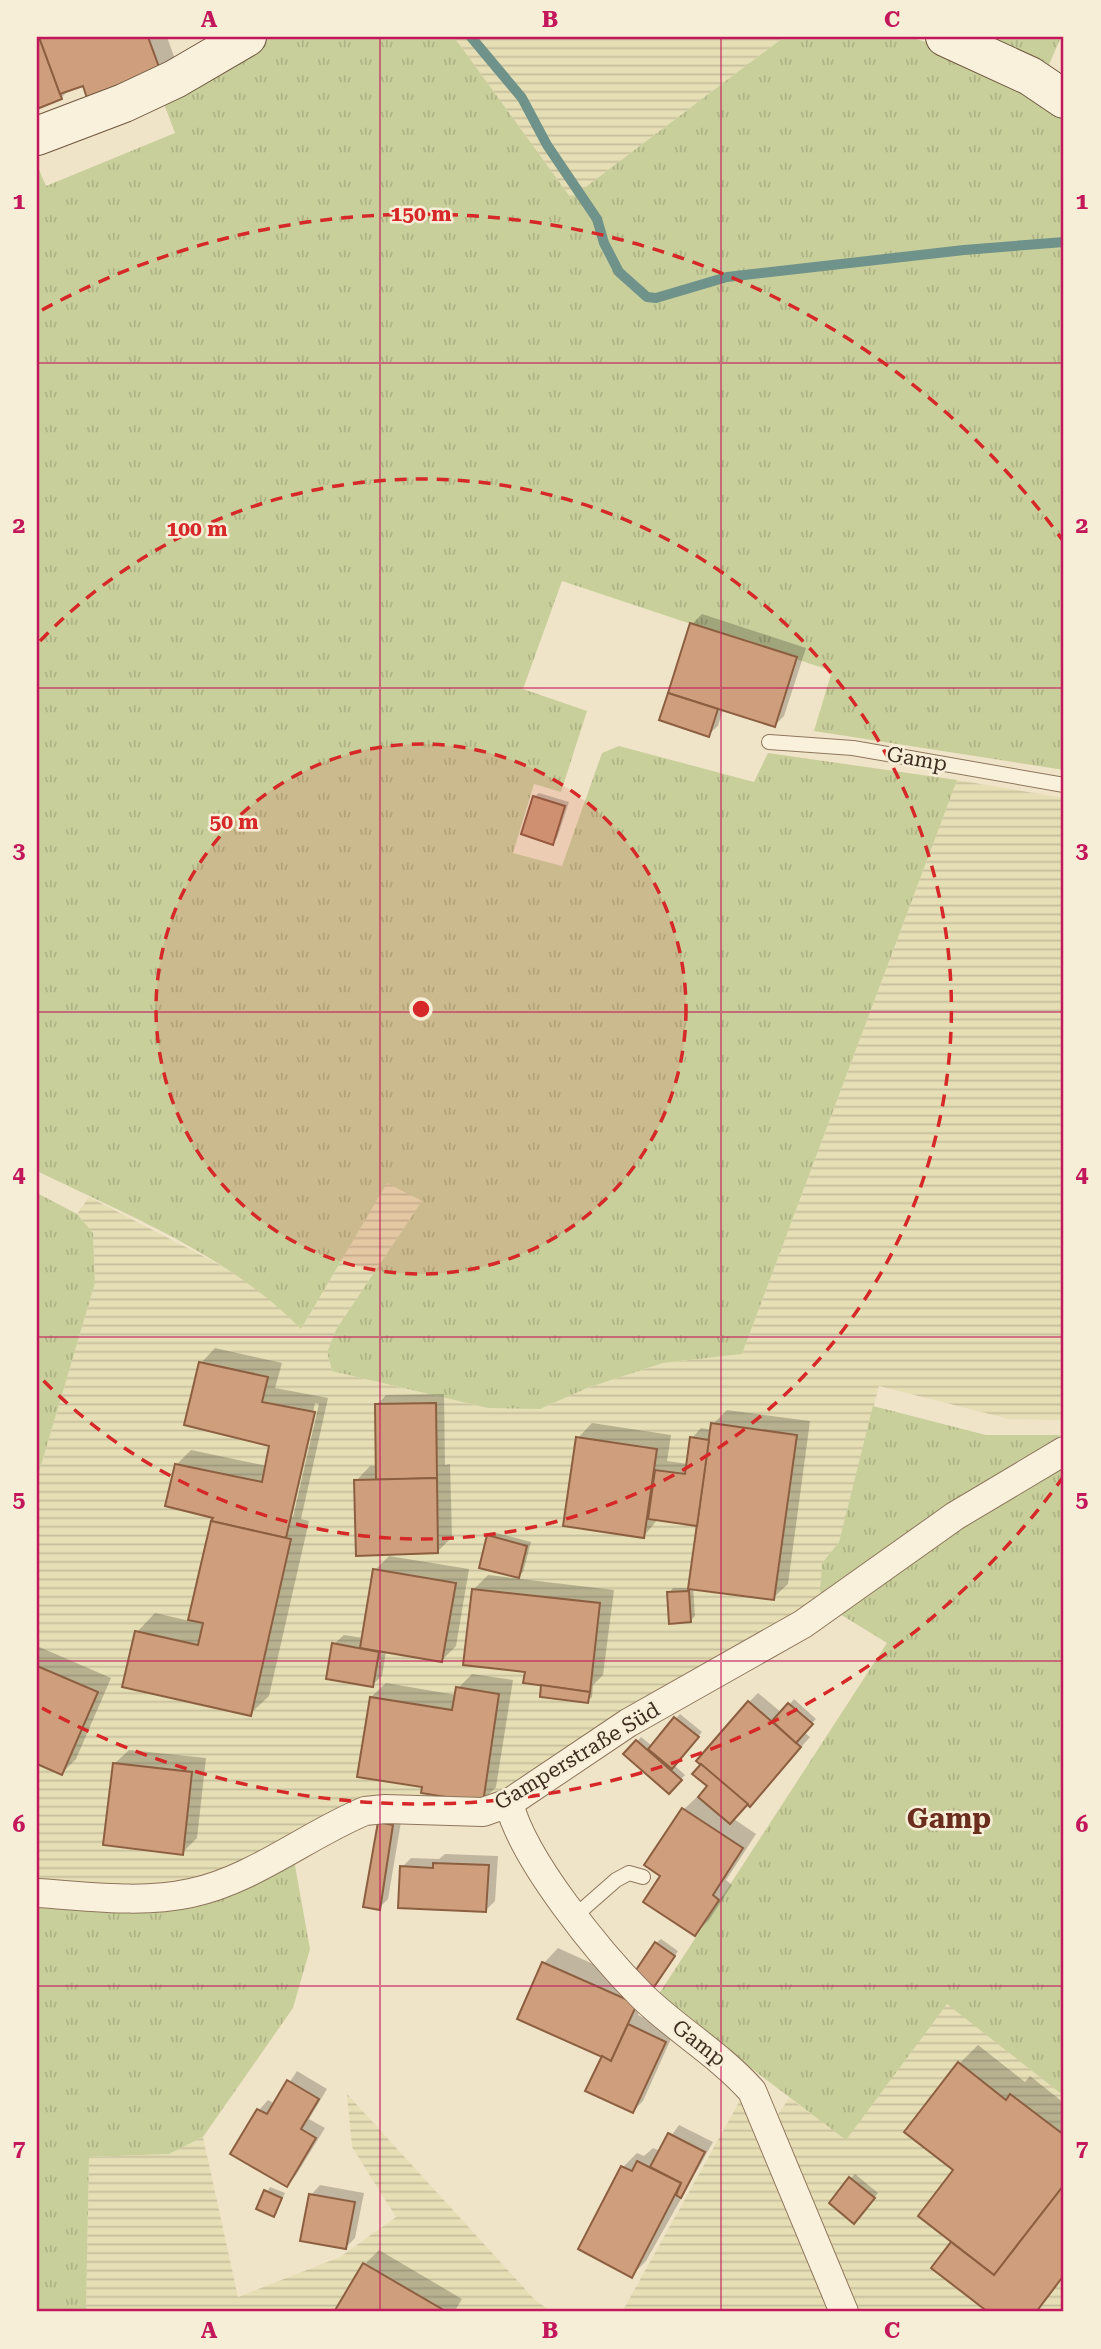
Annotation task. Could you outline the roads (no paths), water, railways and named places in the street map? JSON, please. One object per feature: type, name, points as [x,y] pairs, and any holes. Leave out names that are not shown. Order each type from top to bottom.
[{"type":"street","points":[[37,136],[124,103],[175,79],[247,37]]},
{"type":"street","points":[[945,37],[1030,76],[1064,99]]},
{"type":"street","name":"Gamperstraße Süd","points":[[37,1893],[123,1899],[192,1893],[228,1881],[365,1811],[385,1809],[483,1812],[509,1803],[628,1723],[803,1624],[955,1516],[1064,1451]]},
{"type":"street","name":"Gamp","points":[[509,1803],[523,1840],[575,1916],[641,1995],[733,2070],[752,2091],[844,2312]]},
{"type":"lane","name":"Gamp","points":[[769,742],[853,748],[1064,785]]},
{"type":"lane","points":[[575,1916],[616,1880],[629,1873],[643,1877]]},
{"type":"waterway","points":[[471,37],[522,98],[547,145],[597,219],[604,243],[619,272],[647,297],[656,298],[727,277],[964,250],[1064,242]]},
{"type":"district","name":"Gamp","points":[[949,1818]]}]
